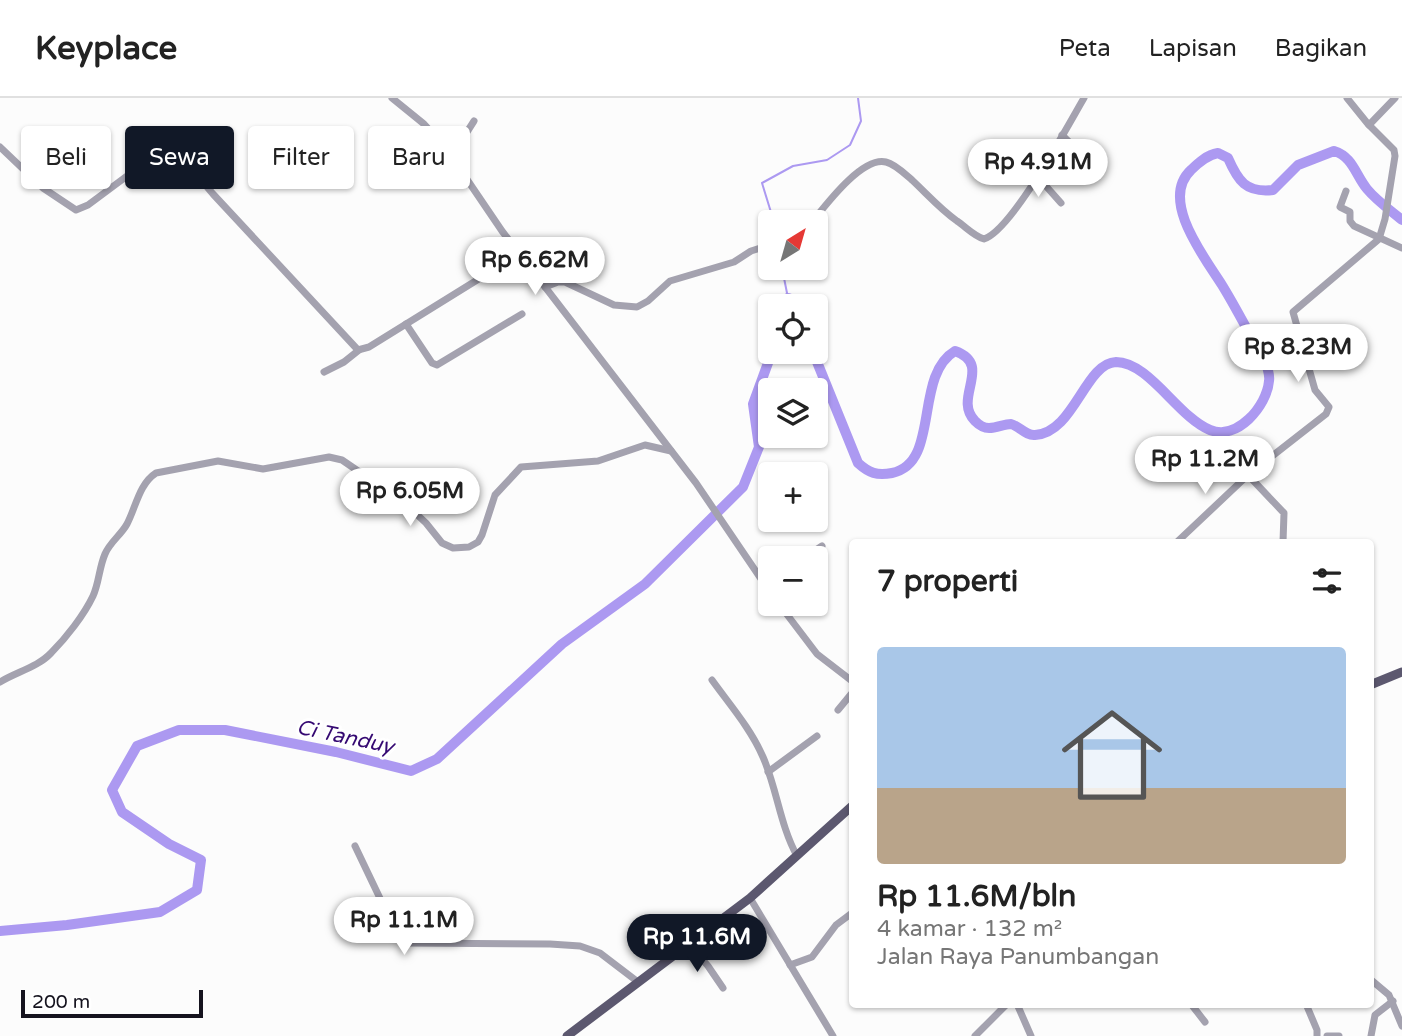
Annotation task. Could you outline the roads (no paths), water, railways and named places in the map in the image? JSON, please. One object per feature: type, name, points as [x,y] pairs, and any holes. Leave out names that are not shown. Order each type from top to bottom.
[{"type":"main road","points":[[1374,683],[1402,672]]},
{"type":"main road","points":[[567,1036],[750,898],[849,809]]},
{"type":"street","points":[[392,98],[426,126]]},
{"type":"street","points":[[822,210],[857,173],[874,163],[888,162],[950,216],[984,239],[1001,228],[1037,176],[1084,98]]},
{"type":"street","points":[[1180,539],[1248,475],[1316,422],[1329,408],[1315,390],[1293,317],[1294,310],[1379,239],[1398,153],[1369,125],[1347,98]]},
{"type":"street","points":[[1369,125],[1395,98]]},
{"type":"street","points":[[470,127],[474,121]]},
{"type":"street","points":[[1062,135],[1097,169]]},
{"type":"street","points":[[0,147],[43,188],[76,210],[88,205],[127,176],[160,157],[173,153],[184,158],[213,194],[359,350]]},
{"type":"street","points":[[1037,176],[1061,204]]},
{"type":"street","points":[[470,183],[519,254],[671,451],[758,570]]},
{"type":"street","points":[[1346,191],[1341,208],[1349,211],[1354,226],[1402,248]]},
{"type":"street","points":[[545,287],[562,281],[614,305],[637,307],[674,279],[734,262],[758,248]]},
{"type":"street","points":[[324,372],[519,254]]},
{"type":"street","points":[[406,324],[432,363],[437,365],[522,314]]},
{"type":"street","points":[[0,682],[29,668],[51,653],[85,609],[93,595],[106,552],[126,526],[133,506],[150,477],[156,473],[218,461],[263,469],[329,457],[338,458],[361,473],[376,476],[426,523],[442,543],[453,548],[469,547],[481,538],[495,495],[521,467],[598,461],[645,444],[671,451]]},
{"type":"street","points":[[1209,447],[1224,453],[1284,513],[1283,539]]},
{"type":"street","points":[[788,616],[817,654],[849,679]]},
{"type":"street","points":[[712,680],[751,734],[768,772],[791,846],[797,856]]},
{"type":"street","points":[[838,710],[849,697]]},
{"type":"street","points":[[768,772],[817,736]]},
{"type":"street","points":[[355,846],[398,936],[404,943],[580,946],[600,953],[638,982]]},
{"type":"street","points":[[750,898],[833,1036]]},
{"type":"street","points":[[790,965],[812,957],[836,925],[849,915]]},
{"type":"street","points":[[689,944],[723,988]]},
{"type":"street","points":[[1374,982],[1397,1005],[1402,1026]]},
{"type":"street","points":[[1371,1036],[1375,1015],[1397,1005]]},
{"type":"street","points":[[975,1036],[1003,1008]]},
{"type":"street","points":[[1019,1008],[1031,1036]]},
{"type":"street","points":[[1194,1008],[1205,1022]]},
{"type":"street","points":[[1309,1008],[1317,1036]]},
{"type":"street","points":[[1327,1036],[1339,1036]]},
{"type":"waterway","points":[[770,210],[762,183],[793,166],[827,160],[850,145],[861,121],[858,98]]},
{"type":"waterway","name":"Ci Tanduy","points":[[818,364],[858,463],[878,474],[892,473],[907,466],[917,453],[934,379],[942,363],[955,351],[966,357],[971,365],[969,412],[975,421],[985,427],[1011,424],[1032,435],[1048,431],[1060,423],[1096,374],[1105,365],[1116,362],[1128,364],[1140,371],[1198,423],[1210,430],[1230,430],[1240,426],[1257,410],[1267,391],[1269,375],[1267,366],[1239,315],[1188,229],[1180,197],[1182,182],[1191,170],[1203,159],[1218,153],[1228,158],[1244,184],[1256,190],[1273,190],[1298,165],[1334,151],[1345,157],[1371,193],[1402,220]]},
{"type":"waterway","points":[[784,280],[787,294]]},
{"type":"waterway","name":"Ci Tanduy","points":[[0,931],[160,912],[197,890],[201,860],[169,844],[122,812],[112,790],[137,746],[179,730],[225,730],[336,752],[411,771],[437,759],[562,644],[645,584],[743,487],[759,447],[753,404],[768,364]]}]
